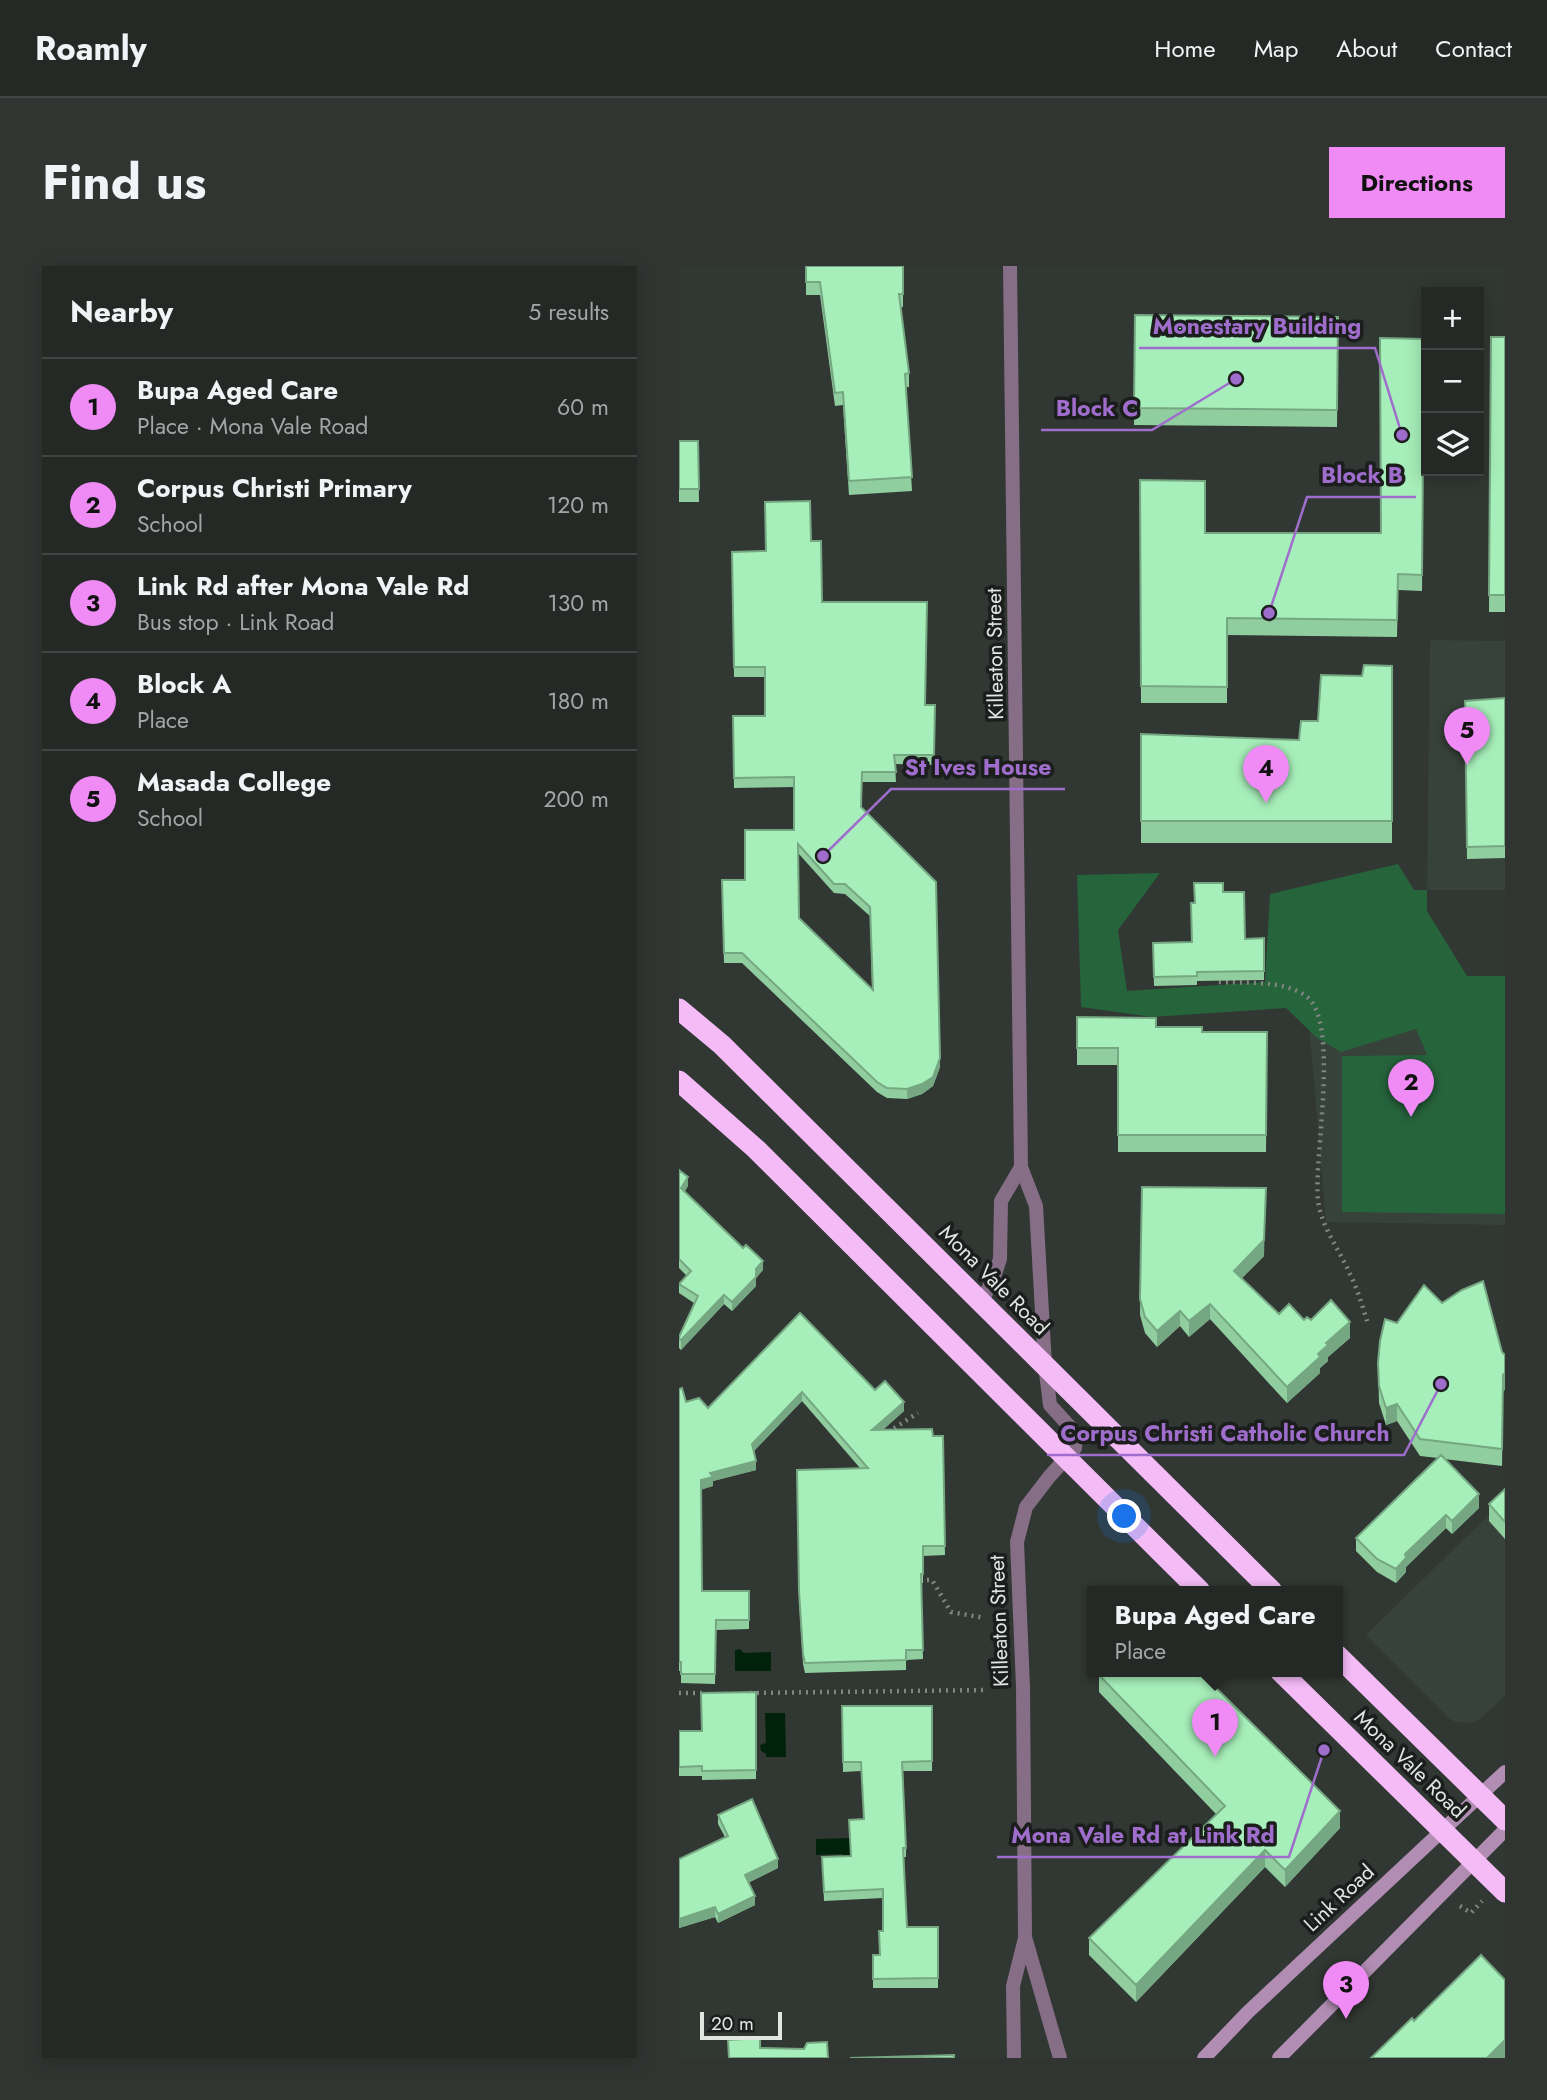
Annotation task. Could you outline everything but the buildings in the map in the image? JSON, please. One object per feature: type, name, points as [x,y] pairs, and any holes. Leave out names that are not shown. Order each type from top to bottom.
[{"type":"highway","name":"Mona Vale Road","points":[[679,1009],[722,1045],[1267,1586]]},
{"type":"highway","points":[[679,1081],[756,1149],[1195,1586]]},
{"type":"highway","name":"Mona Vale Road","points":[[1343,1660],[1505,1820]]},
{"type":"highway","name":"Mona Vale Road","points":[[1286,1677],[1505,1892]]},
{"type":"main road","name":"Link Road","points":[[1204,2058],[1248,2012],[1505,1772]]},
{"type":"main road","points":[[1279,2058],[1505,1830]]},
{"type":"street","name":"Killeaton Street","points":[[1010,266],[1021,1167],[1035,1206],[1050,1405],[1070,1427],[1076,1439],[1075,1448],[1068,1458],[1026,1507],[1017,1542],[1023,1687],[1025,1937],[1013,1986],[1014,2058]]},
{"type":"street","points":[[981,1302],[993,1280],[999,1259],[1001,1201],[1021,1167]]},
{"type":"street","name":"Killeaton Street","points":[[1025,1937],[1061,2058]]},
{"type":"path","points":[[1217,976],[1217,982],[1273,984],[1304,995],[1314,1003],[1322,1048],[1323,1103],[1318,1196],[1321,1220],[1352,1277],[1368,1324]]},
{"type":"path","points":[[883,1436],[918,1413]]},
{"type":"path","points":[[909,1580],[932,1580],[951,1612],[985,1618]]},
{"type":"path","points":[[749,1693],[986,1690]]},
{"type":"path","points":[[679,1693],[707,1693]]},
{"type":"path","points":[[1460,1906],[1471,1913],[1482,1901]]},
{"type":"shaded area","points":[[1430,640],[1505,641],[1505,890],[1427,890]]},
{"type":"shaded area","points":[[1398,864],[1414,890],[1427,890],[1427,911],[1467,976],[1505,976],[1505,1214],[1342,1212],[1342,1056],[1427,1055],[1416,1029],[1341,1052],[1316,1037],[1286,1008],[1152,1017],[1081,1007],[1077,875],[1160,873],[1118,930],[1127,991],[1265,982],[1270,894]]},
{"type":"shaded area","points":[[1308,1012],[1505,1013],[1505,1225],[1326,1222]]},
{"type":"shaded area","points":[[1505,1499],[1505,1696],[1480,1719],[1470,1723],[1456,1722],[1366,1635]]},
{"type":"shaded area","points":[[740,1649],[744,1653],[771,1652],[771,1671],[735,1671],[735,1650]]},
{"type":"shaded area","points":[[765,1713],[785,1713],[786,1757],[766,1757],[761,1751],[760,1745],[766,1743]]},
{"type":"shaded area","points":[[852,1838],[853,1862],[842,1862],[842,1854],[816,1855],[816,1839]]},
{"type":"place","name":"Block C","points":[[1236,379]]},
{"type":"place","name":"Monestary Building","points":[[1402,435]]},
{"type":"place","name":"Block B","points":[[1269,613]]},
{"type":"place","name":"Masada College","points":[[1467,765]]},
{"type":"place","name":"Block A","points":[[1266,803]]},
{"type":"place","name":"St Ives House","points":[[823,856]]},
{"type":"place","name":"Corpus Christi Primary","points":[[1411,1117]]},
{"type":"place","name":"Corpus Christi Catholic Church","points":[[1441,1384]]},
{"type":"place","name":"Mona Vale Rd at Link Rd","points":[[1324,1750]]},
{"type":"place","name":"Bupa Aged Care","points":[[1215,1757]]},
{"type":"place","name":"Link Rd after Mona Vale Rd","points":[[1346,2019]]}]
